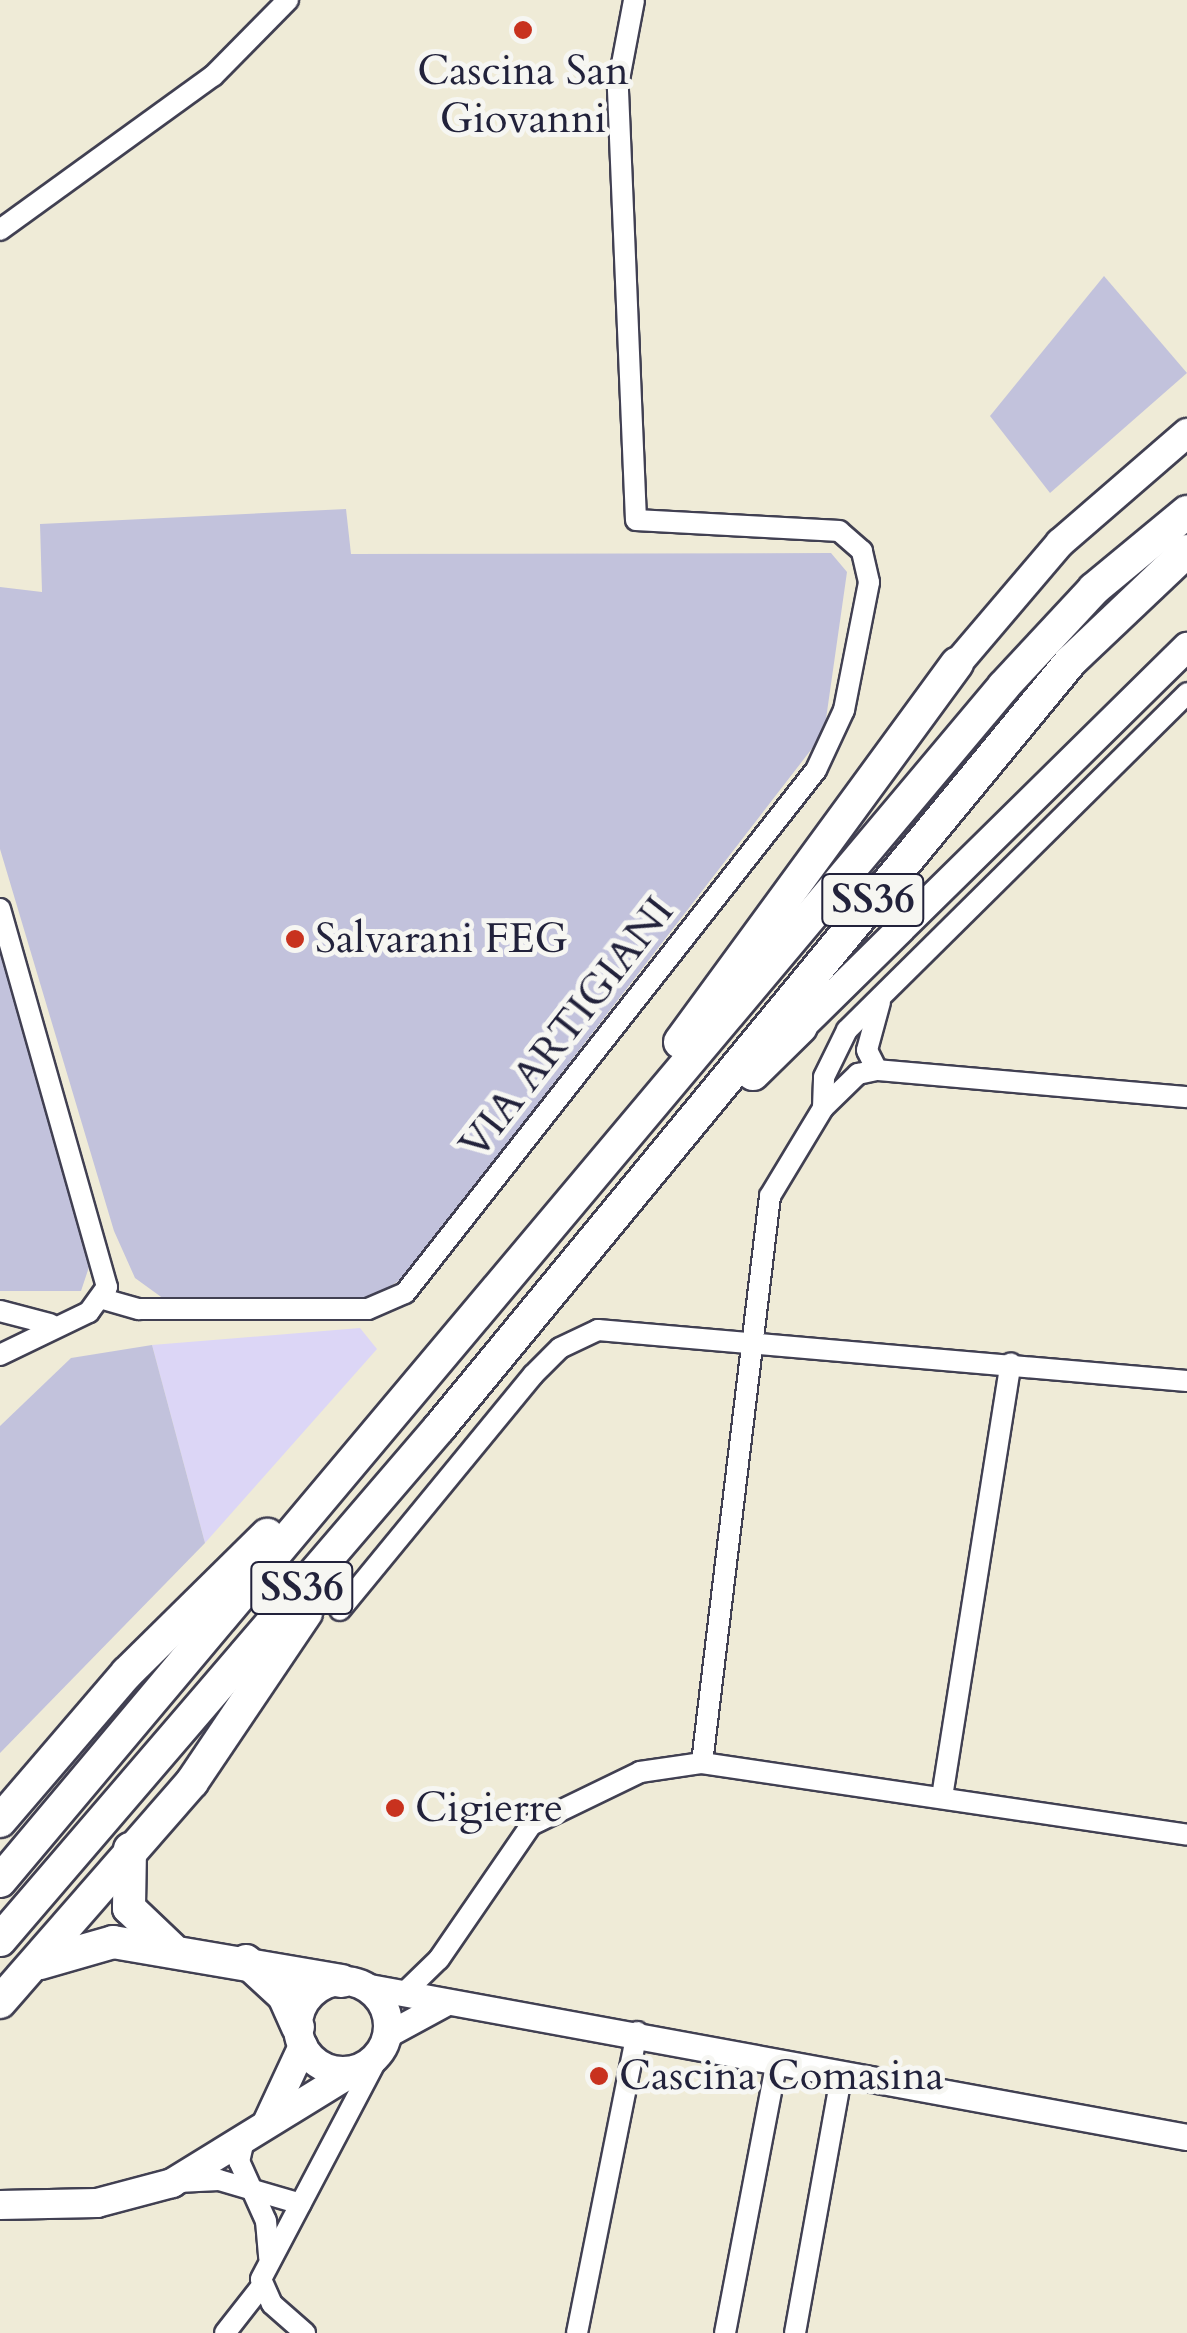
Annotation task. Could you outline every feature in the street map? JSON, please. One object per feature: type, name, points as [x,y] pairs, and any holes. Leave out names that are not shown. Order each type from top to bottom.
[{"type":"highway","name":"SS36","points":[[0,1881],[1028,658],[1187,512]]},
{"type":"highway","name":"SS36","points":[[0,1940],[440,1427],[1072,661],[1156,577],[1187,552]]},
{"type":"highway","name":"SS36","points":[[590,1180],[752,936],[958,664]]},
{"type":"highway","name":"SS36","points":[[599,1231],[801,1027]]},
{"type":"highway","points":[[0,2002],[212,1754],[440,1427]]},
{"type":"highway","points":[[0,1820],[128,1674],[359,1452]]},
{"type":"highway","points":[[130,1850],[129,1908],[171,1948]]},
{"type":"highway","points":[[26,1973],[74,1946],[171,1948],[353,1983]]},
{"type":"highway","points":[[242,1959],[267,1975],[300,2036]]},
{"type":"main road","name":"SS36","points":[[958,664],[1060,543],[1187,433]]},
{"type":"main road","name":"SS36","points":[[801,1027],[1187,647]]},
{"type":"main road","points":[[0,2205],[97,2204],[172,2182],[253,2135],[354,2071],[384,2044],[384,2006],[353,1983],[306,2000],[289,2092],[253,2135]]},
{"type":"main road","points":[[300,2036],[324,2068],[354,2071]]},
{"type":"street","name":"VIA ARTIGIANI","points":[[103,1299],[139,1310],[368,1309],[405,1292],[816,770],[844,710],[868,582],[862,551],[839,531],[636,520],[618,103],[634,0]]},
{"type":"street","points":[[0,230],[213,76],[286,1]]},
{"type":"street","points":[[823,1108],[832,1054],[884,992],[1187,693]]},
{"type":"street","points":[[0,908],[103,1259],[103,1299],[50,1324],[0,1355]]},
{"type":"street","points":[[877,1070],[868,1035],[884,992]]},
{"type":"street","points":[[702,1764],[757,1342],[770,1196],[823,1108],[858,1074],[877,1070],[1187,1097]]},
{"type":"street","points":[[0,1310],[50,1324]]},
{"type":"street","points":[[340,1610],[560,1348],[618,1329],[1187,1381]]},
{"type":"street","points":[[942,1797],[1011,1363]]},
{"type":"street","points":[[403,1994],[439,1958],[531,1825],[640,1772],[702,1764],[1187,1835]]},
{"type":"street","points":[[353,1983],[636,2032],[1187,2138]]},
{"type":"street","points":[[226,2333],[261,2287],[269,2258],[384,2044],[424,2007],[455,2001]]},
{"type":"street","points":[[577,2333],[636,2032]]},
{"type":"street","points":[[725,2333],[777,2061]]},
{"type":"street","points":[[795,2333],[842,2073]]},
{"type":"street","points":[[253,2135],[239,2160],[252,2192],[269,2258]]},
{"type":"street","points":[[172,2182],[219,2180],[301,2204]]},
{"type":"street","points":[[261,2287],[306,2333]]},
{"type":"shaded area","points":[[1104,276],[1187,373],[1050,493],[990,416]]},
{"type":"shaded area","points":[[346,509],[351,554],[831,553],[847,572],[824,733],[404,1277],[369,1301],[175,1307],[135,1278],[114,1231],[0,849],[0,587],[42,592],[40,524]]},
{"type":"shaded area","points":[[0,940],[90,1264],[81,1291],[0,1291]]},
{"type":"shaded area","points":[[360,1328],[377,1349],[205,1543],[152,1345]]},
{"type":"shaded area","points":[[152,1345],[205,1543],[0,1753],[0,1426],[71,1358]]},
{"type":"place","name":"Cascina San Giovanni","points":[[523,30]]},
{"type":"place","name":"Salvarani FEG","points":[[295,939]]},
{"type":"place","name":"Cigierre","points":[[395,1808]]},
{"type":"place","name":"Cascina Comasina","points":[[599,2076]]}]
